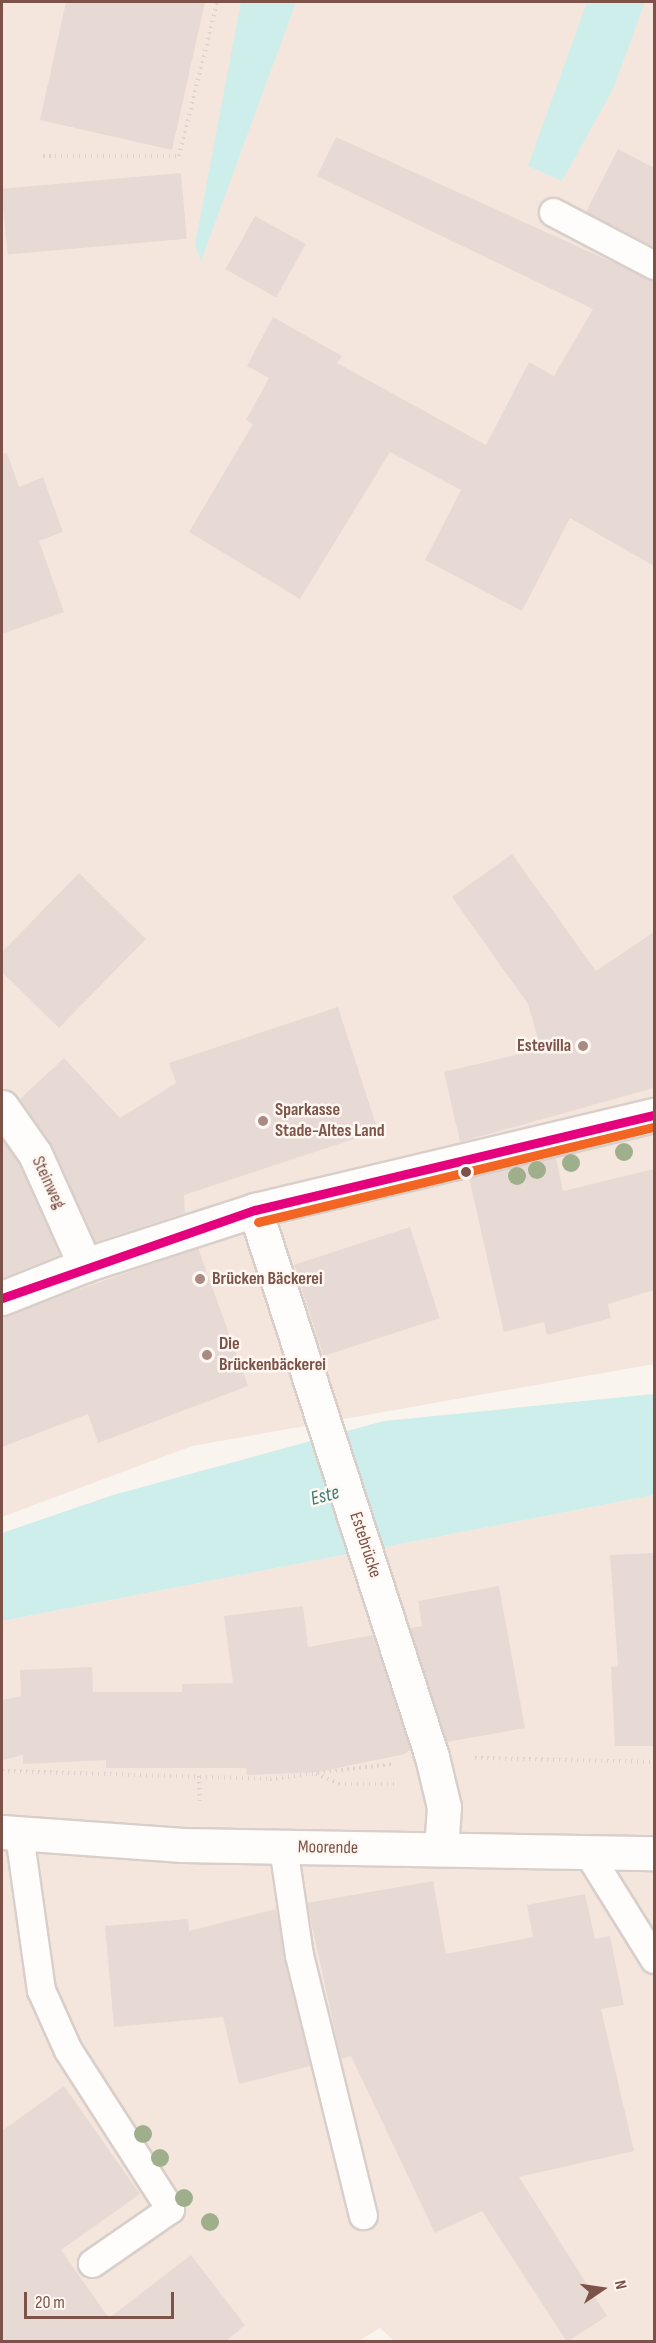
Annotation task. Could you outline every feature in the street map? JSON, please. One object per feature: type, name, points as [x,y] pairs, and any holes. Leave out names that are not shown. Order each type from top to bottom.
[{"type":"street","name":"Steinweg","points":[[2,1107],[35,1154],[84,1265]]},
{"type":"street","points":[[2,1298],[84,1265],[255,1210],[654,1115]]},
{"type":"street","name":"Estebrücke","points":[[255,1210],[372,1565],[424,1758],[444,1807],[441,1849]]},
{"type":"street","name":"Moorende","points":[[10,1833],[283,1847],[654,1854]]},
{"type":"lane","points":[[553,212],[654,265]]},
{"type":"lane","points":[[10,1833],[41,1990],[68,2050],[170,2209],[92,2263]]},
{"type":"lane","points":[[283,1847],[299,1955],[363,2215]]},
{"type":"lane","points":[[588,1853],[654,1959]]},
{"type":"path","points":[[43,156],[179,156],[217,2]]},
{"type":"path","points":[[315,1774],[339,1784],[377,1788],[401,1783],[424,1758]]},
{"type":"path","points":[[2,1771],[270,1779],[424,1758],[654,1762]]},
{"type":"shaded area","points":[[2,2],[654,2],[654,1364],[192,1446],[2,1517]]},
{"type":"shaded area","points":[[654,1495],[654,2341],[394,2341],[380,2328],[357,2342],[2,2342],[2,1621]]},
{"type":"water","points":[[241,2],[296,2],[201,261],[195,245]]},
{"type":"water","points":[[587,2],[645,2],[613,89],[562,181],[528,166]]},
{"type":"water","name":"Este","points":[[654,1394],[654,1495],[2,1621],[2,1533],[113,1495],[384,1421]]},
{"type":"building","points":[[66,2],[205,2],[172,150],[40,120]]},
{"type":"building","points":[[336,137],[654,281],[654,566],[570,518],[522,611],[425,560],[461,490],[390,452],[300,599],[189,532],[253,424],[246,420],[269,378],[247,366],[273,317],[342,356],[337,363],[486,445],[529,362],[554,376],[593,309],[317,176]]},
{"type":"building","points":[[618,149],[654,168],[654,247],[586,212]]},
{"type":"building","points":[[181,173],[187,239],[7,254],[2,189]]},
{"type":"building","points":[[255,216],[306,244],[276,297],[225,269]]},
{"type":"building","points":[[7,453],[19,487],[43,477],[63,532],[39,541],[64,612],[2,634],[2,454]]},
{"type":"building","points":[[512,854],[596,971],[654,932],[654,1088],[460,1142],[444,1072],[541,1049],[528,1004],[452,897]]},
{"type":"building","points":[[79,873],[146,939],[59,1028],[2,972],[2,952]]},
{"type":"building","points":[[338,1007],[378,1131],[184,1195],[185,1213],[95,1242],[52,1146],[20,1099],[64,1058],[120,1118],[176,1083],[169,1063]]},
{"type":"building","points":[[2,1139],[19,1163],[60,1255],[2,1278]]},
{"type":"building","points":[[556,1158],[563,1191],[654,1169],[654,1290],[608,1304],[611,1318],[547,1335],[544,1322],[504,1332],[469,1178]]},
{"type":"building","points":[[410,1227],[440,1318],[324,1356],[294,1265]]},
{"type":"building","points":[[198,1248],[248,1386],[98,1443],[88,1414],[2,1447],[2,1316]]},
{"type":"building","points":[[654,1553],[654,1746],[615,1746],[611,1667],[618,1666],[610,1555]]},
{"type":"building","points":[[499,1586],[525,1728],[447,1742],[410,1628],[422,1626],[418,1601]]},
{"type":"building","points":[[303,1606],[308,1647],[373,1635],[410,1749],[405,1754],[318,1772],[247,1775],[246,1768],[106,1768],[106,1760],[23,1764],[23,1755],[2,1760],[2,1700],[21,1696],[20,1670],[92,1667],[93,1692],[182,1692],[182,1684],[233,1683],[224,1616]]},
{"type":"building","points":[[433,1881],[446,1954],[533,1937],[527,1905],[585,1894],[595,1939],[610,1936],[624,2005],[601,2009],[634,2151],[519,2177],[607,2316],[567,2342],[482,2211],[435,2233],[351,2056],[341,2059],[307,1903]]},
{"type":"building","points":[[276,1909],[310,2066],[239,2084],[223,2017],[114,2027],[105,1926],[188,1919],[189,1931]]},
{"type":"building","points":[[64,2086],[140,2194],[61,2250],[109,2318],[191,2255],[245,2325],[225,2342],[2,2342],[2,2131]]},
{"type":"transit line","points":[[2,1298],[255,1210],[654,1115]]},
{"type":"transit line","points":[[258,1222],[654,1127]]},
{"type":"place","name":"Estevilla","points":[[583,1046]]},
{"type":"place","name":"Sparkasse Stade-Altes Land","points":[[263,1121]]},
{"type":"place","name":"Brücken Bäckerei","points":[[200,1279]]},
{"type":"place","name":"Die Brückenbäckerei","points":[[207,1355]]}]
